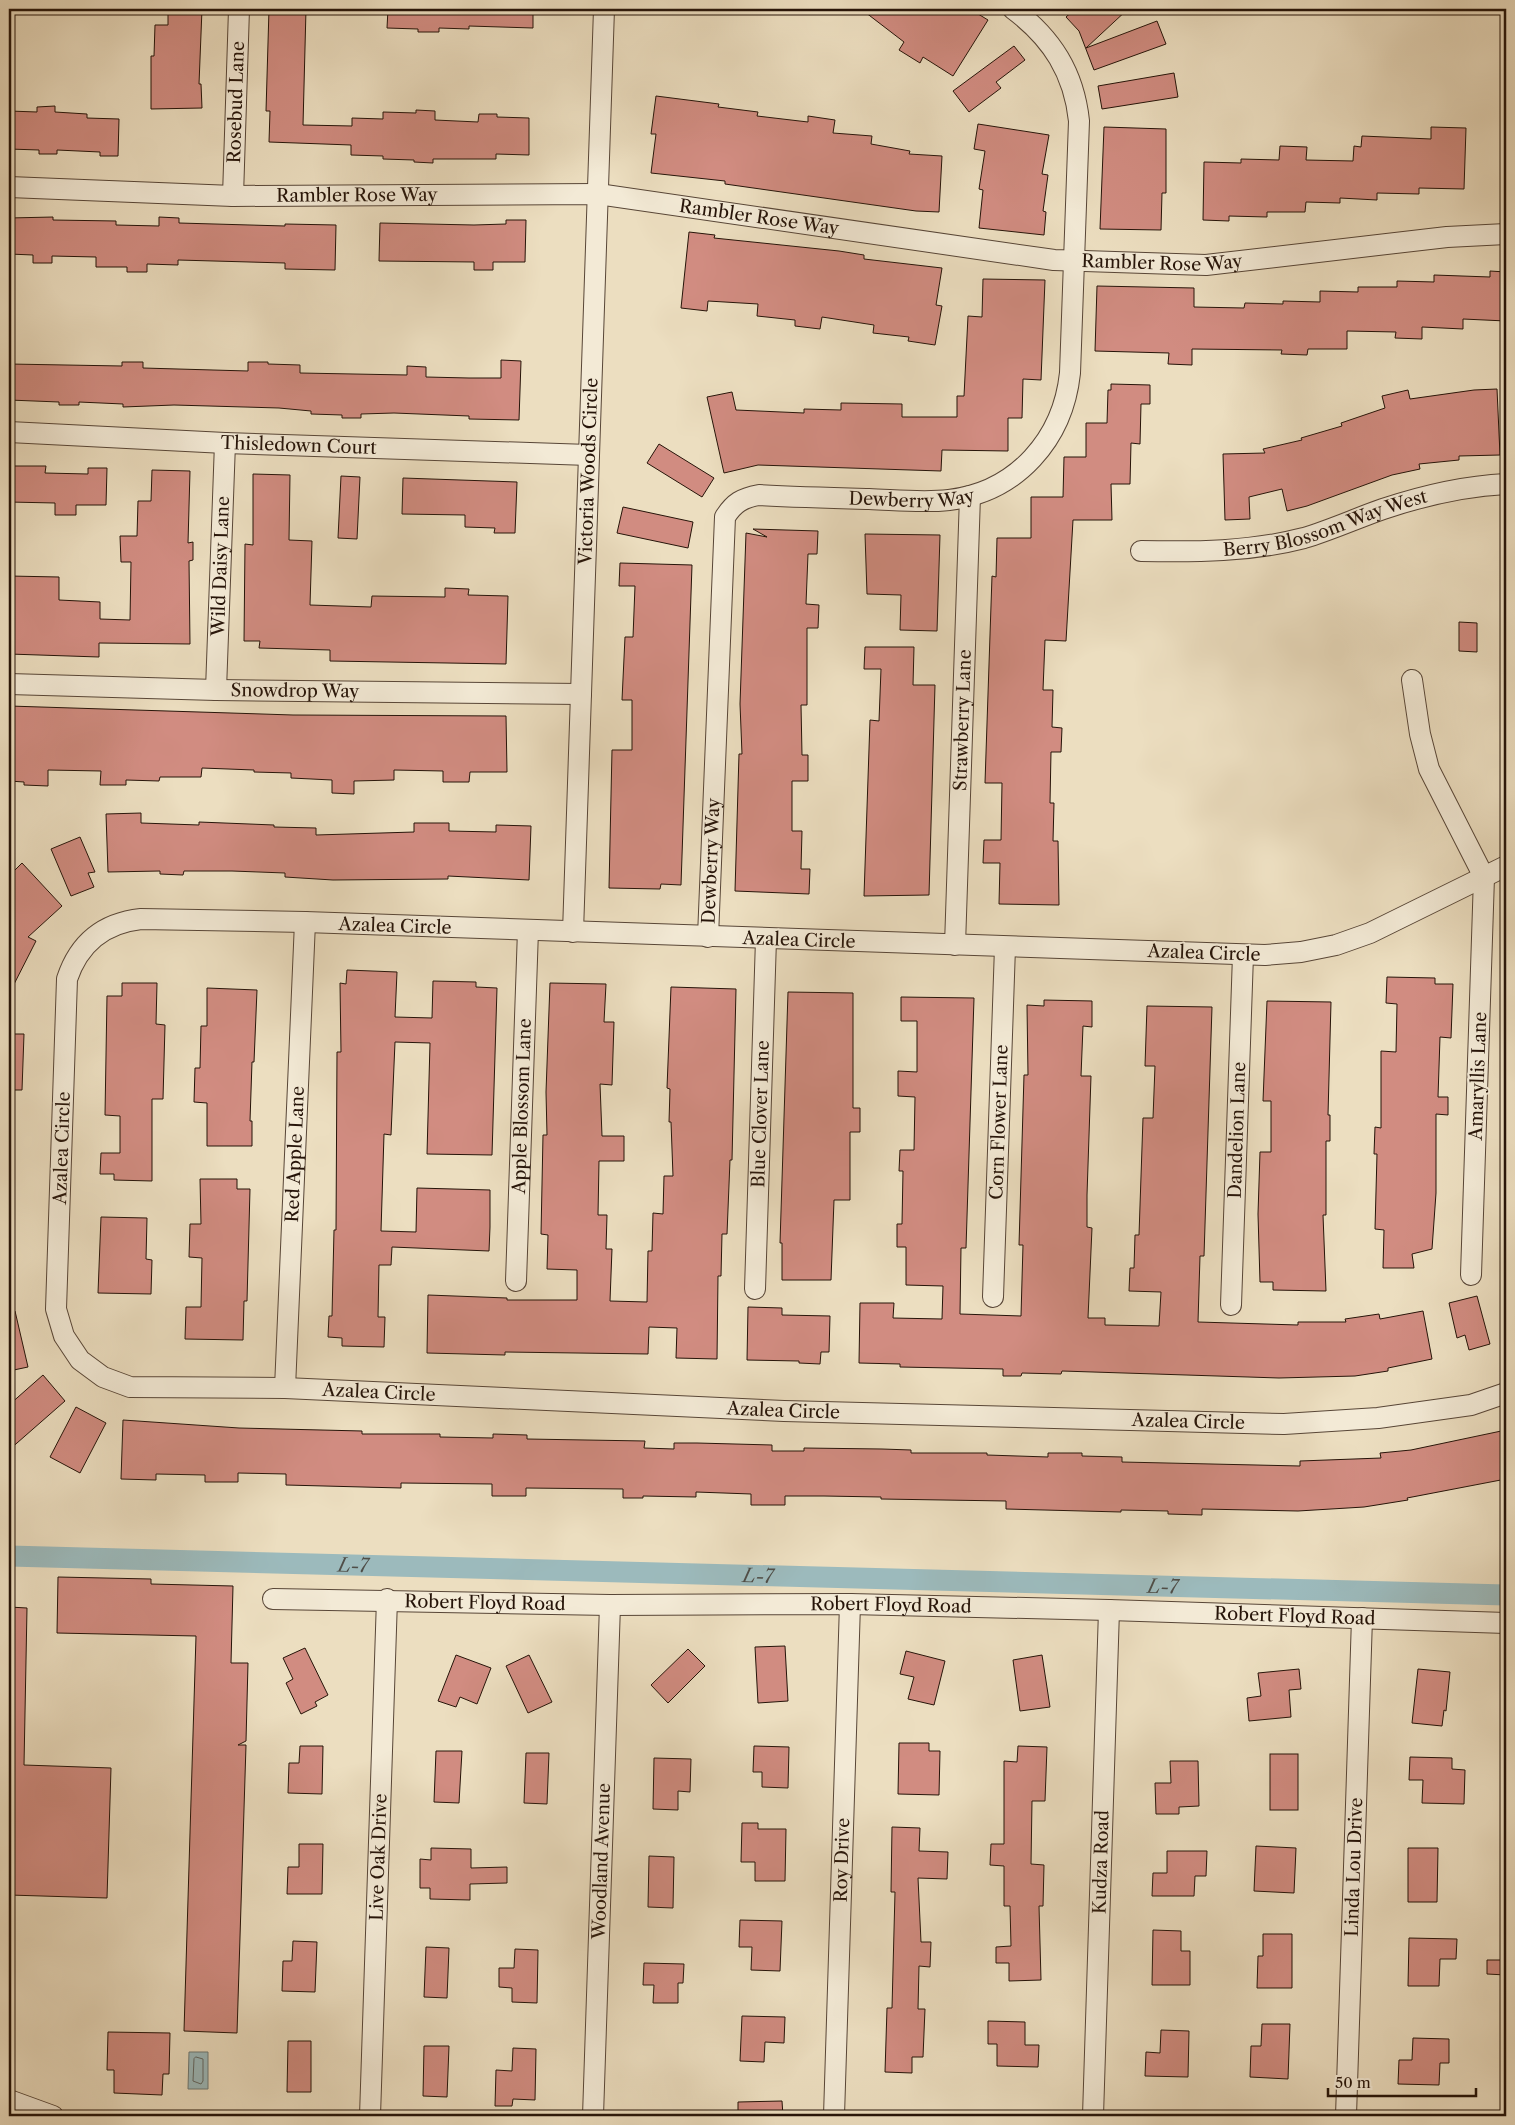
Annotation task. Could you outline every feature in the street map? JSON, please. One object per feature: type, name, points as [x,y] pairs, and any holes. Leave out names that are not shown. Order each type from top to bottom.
[{"type":"street","name":"Rosebud Lane","points":[[233,196],[239,9]]},
{"type":"street","name":"Victoria Woods Circle","points":[[573,932],[604,9]]},
{"type":"street","name":"Dewberry Way","points":[[708,937],[725,517],[732,506],[745,498],[759,495],[934,501],[970,496],[997,486],[1023,468],[1044,445],[1060,418],[1065,404],[1070,373],[1074,261],[1078,121],[1074,90],[1060,57],[1047,39],[1013,9]]},
{"type":"street","name":"Rambler Rose Way","points":[[9,187],[233,196],[598,194],[1054,260],[1074,261],[1206,265],[1447,237],[1506,234]]},
{"type":"street","name":"Thisledown Court","points":[[9,432],[225,443],[589,455]]},
{"type":"street","name":"Wild Daisy Lane","points":[[216,690],[225,443]]},
{"type":"street","name":"Berry Blossom Way West","points":[[1141,551],[1204,553],[1254,548],[1303,538],[1414,499],[1463,488],[1506,484]]},
{"type":"street","name":"Strawberry Lane","points":[[955,945],[970,496]]},
{"type":"street","points":[[1412,680],[1420,734],[1429,769],[1484,877]]},
{"type":"street","name":"Snowdrop Way","points":[[9,684],[216,690],[581,694]]},
{"type":"street","name":"Azalea Circle","points":[[1506,866],[1370,933],[1336,945],[1301,952],[1243,955],[304,922],[128,920],[105,929],[89,941],[77,955],[67,979],[56,1309],[64,1336],[71,1349],[91,1370],[116,1383],[130,1387],[285,1388],[784,1411],[1284,1424],[1378,1418],[1471,1405],[1506,1393]]},
{"type":"street","name":"Amaryllis Lane","points":[[1471,1275],[1484,877]]},
{"type":"street","name":"Red Apple Lane","points":[[285,1388],[304,922]]},
{"type":"street","name":"Apple Blossom Lane","points":[[516,1281],[528,930]]},
{"type":"street","name":"Blue Clover Lane","points":[[755,1289],[766,939]]},
{"type":"street","name":"Corn Flower Lane","points":[[993,1297],[1005,946]]},
{"type":"street","name":"Dandelion Lane","points":[[1231,1305],[1243,955]]},
{"type":"street","name":"Robert Floyd Road","points":[[273,1599],[610,1605],[850,1604],[1109,1610],[1506,1623]]},
{"type":"street","name":"Live Oak Drive","points":[[370,2116],[387,1600]]},
{"type":"street","name":"Roy Drive","points":[[834,2116],[850,1604]]},
{"type":"street","name":"Woodland Avenue","points":[[593,2116],[610,1605]]},
{"type":"street","name":"Kudza Road","points":[[1093,2116],[1109,1610]]},
{"type":"street","name":"Linda Lou Drive","points":[[1346,2116],[1362,1618]]},
{"type":"street","points":[[9,2100],[53,2116]]},
{"type":"water","points":[[189,2052],[208,2052],[208,2089],[188,2089]]},
{"type":"building","points":[[168,9],[202,9],[199,84],[201,84],[202,108],[151,109],[151,56],[154,56],[155,25],[168,25]]},
{"type":"building","points":[[269,9],[306,9],[303,125],[352,126],[352,118],[383,119],[383,112],[416,113],[416,110],[435,111],[435,120],[478,122],[479,114],[497,114],[497,117],[529,118],[529,155],[496,154],[496,159],[433,159],[433,163],[383,159],[383,156],[351,155],[351,145],[269,142],[270,111],[266,111]]},
{"type":"building","points":[[388,9],[533,9],[533,28],[469,26],[469,29],[439,28],[439,32],[418,32],[418,29],[387,28]]},
{"type":"building","points":[[861,9],[970,9],[988,20],[953,76],[923,57],[920,63],[899,50],[904,42]]},
{"type":"building","points":[[1075,9],[1128,9],[1086,48],[1157,21],[1166,44],[1094,70],[1079,31],[1066,17]]},
{"type":"building","points":[[1014,46],[1025,60],[996,82],[1001,88],[969,112],[953,91]]},
{"type":"building","points":[[1174,73],[1178,97],[1102,109],[1098,86]]},
{"type":"building","points":[[656,96],[719,104],[718,107],[758,112],[757,116],[808,122],[808,116],[835,120],[833,133],[872,136],[871,144],[910,151],[909,154],[942,156],[939,212],[916,211],[725,184],[725,181],[651,173],[656,134],[651,134]]},
{"type":"building","points":[[55,106],[55,112],[87,114],[87,118],[119,119],[118,156],[100,156],[100,152],[57,150],[57,154],[39,154],[39,150],[9,149],[9,111],[37,112],[37,107]]},
{"type":"building","points":[[978,124],[1049,135],[1042,174],[1048,175],[1043,211],[1046,212],[1044,235],[979,228],[983,190],[979,189],[985,151],[974,149]]},
{"type":"building","points":[[1104,127],[1166,129],[1166,193],[1162,193],[1161,230],[1100,229]]},
{"type":"building","points":[[1431,127],[1466,128],[1464,189],[1419,188],[1419,194],[1377,193],[1377,200],[1340,198],[1340,203],[1306,202],[1305,212],[1267,212],[1267,217],[1229,216],[1229,221],[1203,220],[1204,162],[1241,163],[1241,159],[1279,160],[1280,146],[1307,147],[1306,160],[1353,161],[1354,146],[1361,147],[1362,136],[1431,139]]},
{"type":"building","points":[[53,217],[53,220],[116,221],[116,225],[159,226],[159,217],[179,218],[179,223],[285,226],[285,224],[336,225],[335,270],[285,269],[285,263],[178,260],[178,265],[147,264],[147,272],[127,272],[127,267],[96,267],[96,257],[52,256],[52,263],[33,263],[33,255],[9,254],[9,218]]},
{"type":"building","points":[[506,220],[526,220],[525,262],[493,262],[493,270],[474,270],[474,262],[379,261],[380,223],[474,225],[506,224]]},
{"type":"building","points":[[689,232],[715,235],[714,238],[839,251],[864,255],[864,259],[942,268],[936,305],[942,306],[935,345],[908,341],[909,337],[873,333],[874,325],[822,317],[820,329],[795,326],[795,320],[757,316],[758,304],[708,301],[707,311],[681,308]]},
{"type":"building","points":[[1490,271],[1506,272],[1506,321],[1463,319],[1463,329],[1422,327],[1422,339],[1395,338],[1396,332],[1347,331],[1347,349],[1308,349],[1307,355],[1281,354],[1282,350],[1192,349],[1192,365],[1168,364],[1169,353],[1095,351],[1097,286],[1194,288],[1194,307],[1244,308],[1245,303],[1283,304],[1283,301],[1320,302],[1320,291],[1358,292],[1358,287],[1397,287],[1397,281],[1434,282],[1434,275],[1490,277]]},
{"type":"building","points":[[983,279],[1045,280],[1041,380],[1023,379],[1022,418],[1008,418],[1008,451],[942,450],[941,471],[758,465],[724,473],[707,397],[732,392],[736,410],[804,413],[804,409],[841,410],[841,403],[902,404],[902,417],[957,417],[957,396],[964,396],[968,316],[982,317]]},
{"type":"building","points":[[501,360],[521,361],[519,420],[469,419],[469,416],[394,413],[361,414],[361,418],[342,418],[342,415],[311,414],[311,411],[279,408],[174,405],[123,407],[123,404],[79,402],[79,405],[59,405],[59,402],[9,400],[9,364],[122,366],[122,362],[143,362],[143,368],[248,371],[248,362],[268,362],[268,364],[300,365],[300,373],[407,375],[407,366],[426,367],[426,377],[501,378]]},
{"type":"building","points":[[1111,384],[1150,385],[1150,404],[1141,404],[1140,444],[1131,443],[1130,484],[1111,484],[1112,520],[1073,520],[1066,641],[1045,640],[1043,690],[1053,690],[1052,727],[1062,728],[1061,752],[1051,752],[1050,803],[1054,803],[1053,841],[1058,841],[1059,905],[999,904],[1000,863],[983,863],[984,840],[1001,840],[1002,783],[985,783],[992,576],[996,577],[997,538],[1031,538],[1031,497],[1063,497],[1064,457],[1086,457],[1086,423],[1107,423],[1108,390],[1111,390]]},
{"type":"building","points":[[1497,389],[1500,455],[1459,456],[1459,460],[1419,464],[1420,469],[1392,475],[1307,506],[1287,511],[1282,489],[1249,497],[1250,519],[1225,520],[1223,454],[1265,453],[1263,449],[1302,440],[1301,438],[1342,426],[1341,423],[1385,408],[1382,396],[1408,390],[1410,399],[1474,390]]},
{"type":"building","points":[[659,444],[714,478],[702,497],[647,463]]},
{"type":"building","points":[[9,466],[46,466],[45,473],[88,474],[88,468],[107,468],[106,505],[76,505],[76,515],[55,515],[55,503],[9,502]]},
{"type":"building","points":[[152,470],[190,471],[188,543],[193,542],[193,560],[189,561],[190,644],[99,643],[99,657],[9,654],[9,576],[59,577],[59,600],[100,602],[100,619],[130,620],[131,562],[121,562],[120,536],[137,536],[138,501],[151,501]]},
{"type":"building","points":[[253,474],[290,475],[289,540],[312,541],[310,605],[371,607],[372,596],[445,597],[445,588],[469,589],[468,595],[508,596],[506,664],[330,661],[330,650],[259,648],[260,641],[244,641],[245,544],[253,545]]},
{"type":"building","points":[[341,476],[360,477],[357,539],[338,538]]},
{"type":"building","points":[[403,478],[517,482],[515,533],[494,533],[495,528],[465,527],[465,515],[402,514]]},
{"type":"building","points":[[623,507],[693,522],[688,548],[617,533]]},
{"type":"building","points":[[753,529],[818,531],[817,554],[808,554],[806,604],[819,605],[818,628],[807,628],[807,705],[801,705],[802,755],[808,755],[808,781],[792,781],[792,831],[802,831],[801,869],[810,869],[809,894],[735,891],[739,754],[742,754],[740,704],[746,533],[767,537]]},
{"type":"building","points":[[865,534],[940,535],[937,631],[900,630],[901,595],[867,594]]},
{"type":"building","points":[[620,563],[692,565],[681,885],[661,884],[660,889],[609,888],[612,750],[632,750],[632,700],[622,700],[625,637],[633,637],[635,586],[619,586]]},
{"type":"building","points":[[1459,622],[1477,623],[1477,652],[1459,651]]},
{"type":"building","points":[[865,647],[914,647],[913,685],[935,685],[929,895],[864,896],[870,720],[879,721],[881,669],[864,669]]},
{"type":"building","points":[[9,706],[293,715],[506,716],[507,772],[470,772],[469,782],[443,782],[443,771],[394,770],[394,780],[354,781],[354,794],[332,793],[332,780],[291,778],[291,773],[202,768],[201,777],[160,777],[159,781],[126,780],[126,785],[100,785],[101,771],[48,770],[48,786],[24,785],[24,782],[9,781]]},
{"type":"building","points":[[141,813],[141,823],[199,825],[199,822],[274,825],[274,827],[316,828],[316,835],[414,832],[414,823],[449,823],[449,831],[496,832],[496,825],[531,826],[529,880],[448,876],[448,879],[333,880],[285,877],[285,873],[232,871],[184,871],[183,875],[160,874],[160,871],[108,872],[106,814]]},
{"type":"building","points":[[80,837],[95,872],[88,873],[94,887],[71,896],[51,849]]},
{"type":"building","points":[[22,863],[62,906],[28,937],[36,941],[9,994],[9,876]]},
{"type":"building","points":[[347,970],[397,972],[395,1017],[432,1018],[433,981],[476,982],[476,987],[497,988],[492,1155],[427,1154],[430,1043],[395,1042],[391,1135],[384,1134],[381,1231],[416,1232],[417,1188],[490,1190],[490,1227],[489,1251],[392,1247],[391,1265],[379,1265],[378,1317],[385,1317],[384,1347],[342,1346],[342,1338],[328,1337],[329,1316],[332,1316],[334,1230],[336,1230],[337,1052],[341,1052],[340,983],[346,984]]},
{"type":"building","points":[[1387,977],[1435,978],[1435,984],[1453,984],[1451,1038],[1440,1037],[1438,1097],[1448,1097],[1448,1115],[1436,1114],[1436,1193],[1432,1249],[1412,1254],[1414,1268],[1383,1268],[1384,1230],[1375,1229],[1377,1154],[1374,1154],[1375,1127],[1381,1128],[1381,1051],[1396,1052],[1397,1004],[1386,1003]]},
{"type":"building","points":[[122,983],[157,983],[156,1024],[165,1025],[163,1099],[152,1099],[152,1181],[114,1180],[114,1174],[100,1174],[101,1153],[120,1153],[120,1116],[105,1115],[107,996],[122,996]]},
{"type":"building","points":[[550,983],[606,984],[604,1022],[614,1022],[612,1085],[600,1084],[602,1136],[624,1136],[624,1161],[599,1161],[598,1215],[607,1215],[606,1249],[612,1249],[610,1301],[647,1302],[648,1251],[652,1251],[653,1213],[663,1214],[664,1176],[673,1176],[671,1122],[669,1122],[670,1089],[667,1088],[671,987],[736,989],[732,1160],[730,1160],[727,1234],[722,1234],[721,1276],[718,1276],[717,1359],[676,1358],[677,1328],[649,1327],[648,1354],[505,1352],[505,1355],[427,1353],[428,1295],[507,1298],[507,1300],[577,1300],[577,1270],[547,1269],[548,1235],[541,1234],[543,1135],[547,1135],[546,1092]]},
{"type":"building","points":[[207,988],[257,990],[250,1121],[252,1121],[252,1146],[207,1146],[207,1103],[194,1102],[195,1068],[200,1068],[201,1026],[207,1026]]},
{"type":"building","points":[[788,992],[853,993],[853,1108],[860,1108],[860,1132],[850,1132],[850,1200],[834,1200],[831,1280],[782,1280],[782,1243],[780,1243]]},
{"type":"building","points":[[901,997],[974,998],[966,1248],[961,1248],[960,1314],[1021,1316],[1023,1245],[1019,1245],[1024,1075],[1028,1075],[1027,1005],[1044,1006],[1044,1000],[1092,1001],[1092,1027],[1083,1026],[1081,1076],[1091,1076],[1087,1227],[1092,1228],[1088,1318],[1105,1318],[1105,1325],[1159,1326],[1161,1292],[1129,1291],[1130,1268],[1134,1268],[1135,1235],[1139,1235],[1143,1118],[1153,1118],[1155,1066],[1145,1066],[1147,1006],[1212,1007],[1204,1256],[1200,1256],[1198,1322],[1298,1325],[1298,1322],[1346,1322],[1345,1319],[1379,1314],[1380,1319],[1423,1311],[1432,1359],[1388,1368],[1388,1371],[1355,1376],[1279,1378],[1062,1371],[1061,1374],[1022,1373],[1021,1376],[1003,1376],[1003,1369],[900,1367],[900,1364],[859,1363],[860,1303],[894,1303],[893,1318],[942,1319],[943,1286],[906,1285],[906,1247],[897,1247],[897,1224],[902,1224],[903,1171],[899,1171],[900,1150],[914,1150],[915,1097],[898,1096],[898,1071],[917,1072],[917,1021],[901,1021]]},
{"type":"building","points":[[1267,1001],[1331,1002],[1328,1115],[1330,1115],[1330,1141],[1326,1141],[1326,1215],[1323,1215],[1326,1291],[1273,1290],[1273,1282],[1260,1282],[1258,1214],[1260,1152],[1271,1152],[1271,1101],[1263,1101]]},
{"type":"building","points":[[9,1034],[24,1034],[22,1090],[9,1090]]},
{"type":"building","points":[[200,1179],[237,1179],[237,1189],[250,1189],[247,1301],[244,1301],[243,1340],[185,1339],[186,1307],[201,1307],[202,1258],[189,1257],[190,1224],[201,1224]]},
{"type":"building","points":[[101,1217],[147,1218],[146,1259],[152,1260],[151,1294],[98,1293]]},
{"type":"building","points":[[1477,1296],[1490,1344],[1469,1350],[1465,1335],[1457,1338],[1449,1303]]},
{"type":"building","points":[[748,1307],[782,1308],[782,1315],[830,1316],[829,1352],[821,1352],[820,1364],[799,1363],[799,1361],[747,1360]]},
{"type":"building","points":[[15,1311],[28,1367],[9,1371],[9,1312]]},
{"type":"building","points":[[43,1375],[65,1401],[9,1450],[9,1405]]},
{"type":"building","points":[[76,1407],[106,1423],[80,1473],[50,1457]]},
{"type":"building","points":[[123,1420],[239,1428],[362,1431],[362,1434],[440,1434],[440,1437],[493,1438],[493,1434],[527,1435],[527,1439],[645,1441],[644,1448],[674,1449],[674,1443],[697,1443],[772,1445],[772,1451],[804,1451],[804,1448],[882,1449],[911,1450],[911,1453],[987,1453],[987,1455],[1048,1457],[1048,1453],[1082,1453],[1082,1456],[1122,1457],[1122,1462],[1300,1466],[1300,1461],[1381,1458],[1380,1453],[1411,1450],[1506,1430],[1506,1479],[1407,1498],[1408,1500],[1364,1507],[1298,1511],[1202,1509],[1202,1515],[1168,1514],[1168,1511],[1121,1510],[1121,1512],[1006,1509],[1006,1501],[881,1499],[881,1497],[785,1496],[785,1505],[751,1505],[751,1494],[696,1492],[696,1497],[643,1496],[643,1498],[623,1498],[623,1489],[526,1488],[526,1496],[492,1496],[492,1484],[401,1483],[401,1488],[286,1485],[286,1474],[238,1473],[238,1482],[205,1482],[205,1475],[156,1474],[156,1480],[121,1479]]},
{"type":"building","points":[[58,1577],[151,1579],[151,1584],[233,1586],[231,1663],[248,1663],[246,1741],[238,1745],[246,1745],[237,2033],[184,2031],[196,1636],[57,1633]]},
{"type":"building","points":[[9,1607],[27,1608],[24,1765],[111,1768],[107,1898],[9,1895]]},
{"type":"building","points":[[785,1646],[788,1701],[758,1703],[755,1647]]},
{"type":"building","points":[[305,1648],[328,1695],[315,1702],[317,1706],[301,1714],[286,1683],[293,1679],[283,1658]]},
{"type":"building","points":[[688,1649],[705,1666],[668,1703],[651,1685]]},
{"type":"building","points":[[906,1651],[945,1661],[934,1705],[908,1699],[914,1677],[900,1674]]},
{"type":"building","points":[[456,1655],[491,1668],[477,1704],[460,1697],[456,1707],[438,1701]]},
{"type":"building","points":[[529,1655],[552,1702],[528,1713],[506,1666]]},
{"type":"building","points":[[1042,1655],[1050,1707],[1020,1711],[1013,1660]]},
{"type":"building","points":[[1299,1669],[1301,1689],[1289,1690],[1291,1717],[1249,1721],[1247,1698],[1261,1696],[1258,1673]]},
{"type":"building","points":[[1418,1669],[1450,1672],[1446,1711],[1444,1710],[1442,1726],[1412,1723]]},
{"type":"building","points":[[899,1743],[929,1743],[929,1751],[940,1751],[939,1795],[898,1794]]},
{"type":"building","points":[[300,1746],[323,1746],[322,1794],[288,1793],[289,1763],[299,1763]]},
{"type":"building","points":[[754,1746],[789,1747],[788,1788],[762,1787],[762,1772],[753,1772]]},
{"type":"building","points":[[1018,1746],[1047,1747],[1045,1801],[1032,1801],[1031,1864],[1044,1865],[1043,1906],[1039,1906],[1041,1980],[1009,1981],[1009,1963],[996,1963],[996,1947],[1011,1946],[1010,1906],[1004,1906],[1004,1866],[990,1865],[991,1844],[1004,1844],[1004,1761],[1017,1762]]},
{"type":"building","points":[[436,1751],[462,1751],[459,1803],[434,1802]]},
{"type":"building","points":[[526,1753],[549,1753],[547,1804],[524,1803]]},
{"type":"building","points":[[1270,1754],[1298,1754],[1298,1810],[1270,1810]]},
{"type":"building","points":[[1410,1757],[1452,1758],[1452,1769],[1465,1770],[1464,1804],[1422,1803],[1423,1780],[1409,1780]]},
{"type":"building","points":[[654,1758],[691,1759],[690,1792],[678,1791],[678,1810],[653,1809]]},
{"type":"building","points":[[1170,1761],[1198,1761],[1199,1806],[1179,1807],[1179,1814],[1156,1814],[1155,1783],[1171,1783]]},
{"type":"building","points":[[742,1823],[758,1823],[758,1829],[786,1829],[785,1881],[755,1881],[755,1862],[741,1862]]},
{"type":"building","points":[[892,1827],[920,1828],[919,1851],[948,1852],[947,1879],[918,1878],[921,1942],[931,1942],[930,1967],[919,1966],[918,2009],[925,2009],[923,2057],[912,2057],[912,2073],[885,2072],[887,2008],[892,2008],[895,1892],[891,1892]]},
{"type":"building","points":[[299,1844],[323,1844],[322,1894],[287,1894],[288,1867],[299,1867]]},
{"type":"building","points":[[1256,1846],[1296,1848],[1294,1893],[1254,1891]]},
{"type":"building","points":[[431,1848],[471,1849],[471,1868],[507,1867],[507,1883],[470,1884],[470,1900],[430,1899],[430,1888],[420,1888],[420,1859],[431,1860]]},
{"type":"building","points":[[1408,1848],[1438,1848],[1437,1902],[1408,1902]]},
{"type":"building","points":[[1167,1851],[1207,1851],[1206,1876],[1195,1876],[1194,1896],[1152,1896],[1153,1873],[1167,1873]]},
{"type":"building","points":[[649,1856],[674,1857],[673,1908],[648,1907]]},
{"type":"building","points":[[740,1920],[782,1921],[780,1971],[751,1970],[752,1947],[739,1947]]},
{"type":"building","points":[[1153,1930],[1181,1931],[1181,1951],[1190,1951],[1190,1985],[1152,1985]]},
{"type":"building","points":[[1263,1934],[1292,1934],[1292,1988],[1257,1988],[1258,1956],[1263,1956]]},
{"type":"building","points":[[1409,1938],[1457,1939],[1456,1959],[1440,1959],[1439,1986],[1408,1986]]},
{"type":"building","points":[[293,1941],[317,1942],[315,1992],[282,1991],[283,1961],[292,1961]]},
{"type":"building","points":[[426,1947],[449,1948],[447,1998],[424,1997]]},
{"type":"building","points":[[515,1949],[538,1950],[537,2003],[512,2002],[512,1988],[499,1987],[499,1968],[514,1968]]},
{"type":"building","points":[[1487,1960],[1506,1960],[1506,1975],[1487,1974]]},
{"type":"building","points":[[644,1963],[684,1964],[683,1983],[678,1983],[678,2003],[653,2003],[654,1985],[643,1985]]},
{"type":"building","points":[[742,2016],[785,2017],[784,2043],[765,2042],[764,2062],[740,2061]]},
{"type":"building","points":[[988,2021],[1025,2022],[1025,2045],[1039,2045],[1038,2067],[997,2066],[997,2044],[988,2044]]},
{"type":"building","points":[[1262,2024],[1290,2024],[1288,2079],[1250,2077],[1251,2046],[1261,2046]]},
{"type":"building","points":[[1161,2030],[1189,2031],[1188,2077],[1145,2076],[1146,2052],[1160,2053]]},
{"type":"building","points":[[108,2032],[170,2033],[169,2074],[163,2074],[162,2095],[114,2093],[114,2070],[107,2070]]},
{"type":"building","points":[[1413,2038],[1449,2039],[1449,2063],[1440,2063],[1439,2085],[1398,2084],[1399,2060],[1412,2060]]},
{"type":"building","points":[[288,2041],[311,2041],[311,2092],[287,2092]]},
{"type":"building","points":[[424,2046],[449,2046],[447,2097],[423,2096]]},
{"type":"building","points":[[513,2048],[536,2049],[535,2100],[513,2099],[512,2106],[495,2106],[496,2070],[512,2071]]},
{"type":"building","points":[[782,2101],[783,2116],[738,2116],[738,2102]]},
{"type":"waterway","name":"L-7","points":[[9,1556],[1506,1595]]}]
